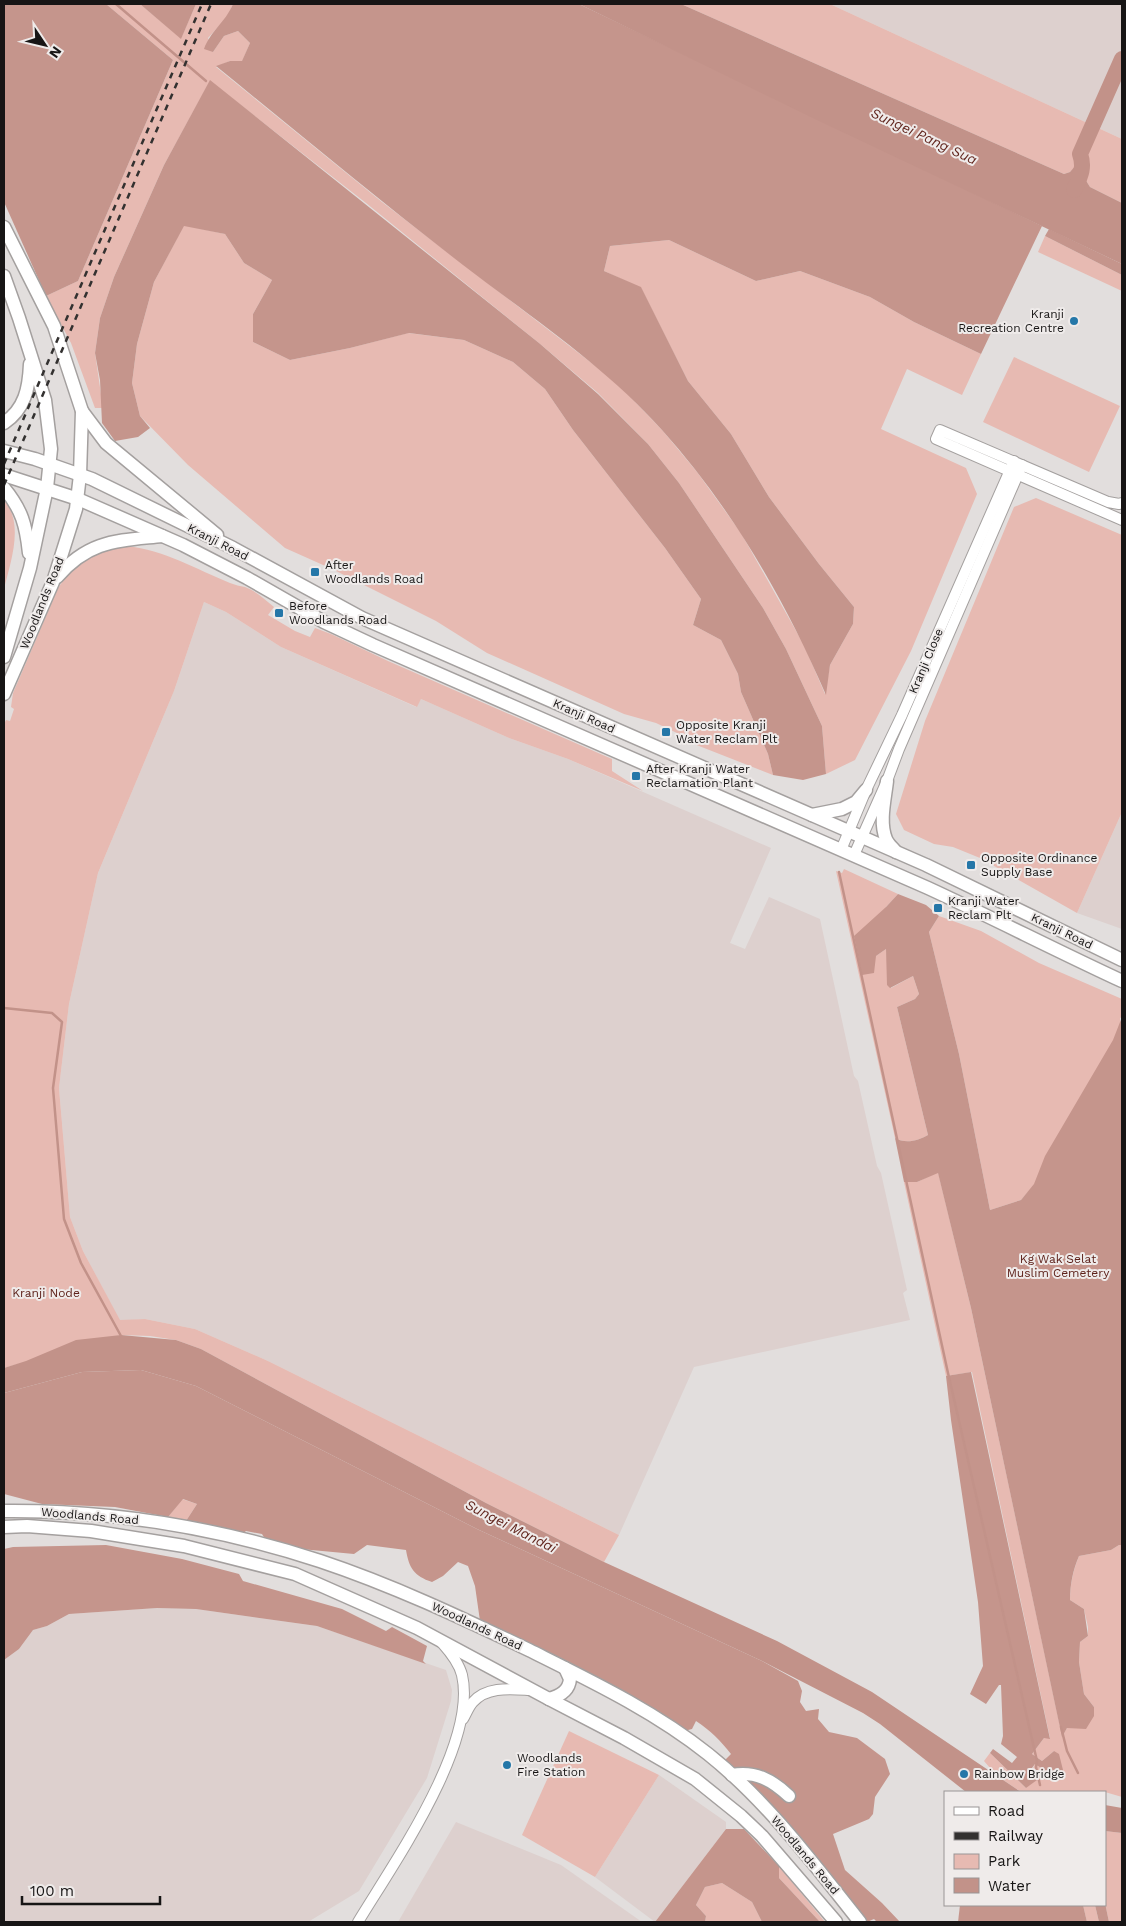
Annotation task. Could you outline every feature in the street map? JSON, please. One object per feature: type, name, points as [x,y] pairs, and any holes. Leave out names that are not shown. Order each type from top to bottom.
[{"type":"main road","name":"Woodlands Road","points":[[4,227],[54,326],[82,411],[78,499],[53,582],[4,694]]},
{"type":"main road","name":"Woodlands Road","points":[[4,276],[45,400],[51,449],[47,488],[30,568],[4,657]]},
{"type":"main road","points":[[4,423],[16,413],[26,394],[31,357]]},
{"type":"main road","points":[[82,411],[106,443],[233,548]]},
{"type":"main road","name":"Kranji Road","points":[[4,451],[80,475],[233,548],[381,627],[896,852],[1000,900],[1122,960]]},
{"type":"main road","name":"Kranji Road","points":[[4,475],[78,499],[162,536],[248,578],[324,622],[972,908],[1046,946],[1122,981]]},
{"type":"main road","points":[[4,488],[16,502],[25,522],[30,568]]},
{"type":"main road","points":[[53,582],[68,564],[91,549],[113,542],[162,536]]},
{"type":"main road","points":[[887,781],[883,828],[886,840],[896,852]]},
{"type":"main road","points":[[812,815],[842,809],[856,802],[866,790]]},
{"type":"main road","points":[[1046,946],[1050,925]]},
{"type":"main road","points":[[4,1501],[30,1511]]},
{"type":"main road","name":"Woodlands Road","points":[[4,1511],[113,1517],[190,1528],[265,1545],[320,1561],[427,1602],[565,1668],[641,1708],[707,1753],[758,1800],[791,1837],[860,1922]]},
{"type":"main road","name":"Woodlands Road","points":[[4,1527],[27,1526],[91,1531],[184,1546],[295,1574],[416,1628],[668,1762],[718,1797],[741,1816],[762,1836],[836,1922]]},
{"type":"main road","points":[[4,1534],[27,1526]]},
{"type":"main road","points":[[549,1700],[561,1695],[567,1689],[570,1679],[565,1668]]},
{"type":"main road","points":[[732,1775],[741,1773],[762,1776],[776,1784],[790,1796]]},
{"type":"street","points":[[1122,503],[1108,502],[1016,468],[936,439],[940,430],[1016,468],[1122,520]]},
{"type":"street","name":"Kranji Close","points":[[854,855],[887,781],[1016,468]]},
{"type":"street","name":"Kranji Close","points":[[841,850],[866,790],[1016,468]]},
{"type":"street","points":[[358,1922],[434,1796],[450,1757],[460,1725],[464,1699],[462,1674],[457,1662],[440,1641]]},
{"type":"street","points":[[460,1725],[472,1702],[488,1692],[509,1689],[532,1690]]},
{"type":"shaded area","points":[[830,4],[1122,4],[1122,139]]},
{"type":"shaded area","points":[[204,602],[226,612],[281,647],[416,707],[421,699],[509,738],[568,759],[771,848],[730,943],[745,949],[769,897],[820,919],[854,1076],[858,1081],[877,1166],[881,1173],[907,1290],[903,1293],[910,1320],[694,1367],[619,1535],[268,1361],[195,1329],[145,1319],[120,1321],[83,1251],[70,1217],[59,1088],[69,1004],[98,873],[174,691]]},
{"type":"shaded area","points":[[1122,812],[1122,929],[1077,913]]},
{"type":"shaded area","points":[[157,1608],[196,1609],[317,1626],[446,1670],[452,1690],[451,1701],[427,1778],[359,1891],[308,1922],[4,1922],[4,1660],[19,1649],[33,1630],[47,1626],[69,1614]]},
{"type":"shaded area","points":[[659,1775],[726,1822],[726,1829],[655,1922],[595,1877]]},
{"type":"shaded area","points":[[456,1822],[561,1865],[642,1922],[398,1922]]},
{"type":"green space","points":[[4,4],[106,4],[173,60],[78,281],[46,296],[4,202]]},
{"type":"green space","points":[[106,4],[140,4],[181,38],[196,4],[233,4],[228,16],[208,38],[213,52],[224,36],[238,31],[250,43],[242,62],[230,61],[216,67],[382,202],[615,381],[662,430],[697,472],[741,533],[804,645],[825,694],[830,665],[853,624],[854,607],[769,497],[731,434],[688,381],[641,288],[604,271],[610,246],[669,240],[756,281],[800,271],[870,297],[914,322],[981,354],[962,395],[907,369],[881,429],[966,468],[977,494],[911,651],[855,760],[826,774],[822,726],[786,649],[763,608],[679,483],[648,444],[598,393],[539,343],[366,203],[210,81],[164,165],[114,277],[100,318],[95,353],[103,408],[95,408],[71,343],[46,296],[78,281],[173,60]]},
{"type":"green space","points":[[140,4],[196,4],[181,39]]},
{"type":"green space","points":[[233,4],[579,4],[1042,226],[981,354],[914,322],[870,297],[800,271],[756,281],[669,240],[610,246],[604,271],[641,287],[688,381],[731,434],[769,497],[854,607],[853,624],[830,665],[826,695],[775,590],[734,523],[687,460],[640,407],[592,363],[432,241],[216,66],[230,61],[242,61],[250,43],[238,31],[224,36],[213,52],[204,49]]},
{"type":"green space","points":[[681,4],[830,4],[1122,139],[1122,203],[1090,187],[1085,179],[1088,171],[1077,165],[1070,172],[1064,174]]},
{"type":"green space","points":[[210,80],[539,343],[598,394],[648,444],[679,483],[763,608],[786,649],[822,726],[826,774],[803,780],[773,775],[768,754],[741,692],[738,674],[721,640],[693,625],[701,599],[665,548],[573,430],[545,389],[513,362],[464,340],[409,333],[350,348],[290,360],[253,342],[253,314],[272,280],[244,263],[225,234],[184,226],[154,282],[137,344],[132,383],[140,416],[150,428],[138,437],[115,441],[102,423],[100,380],[95,353],[100,318],[114,277],[164,165]]},
{"type":"green space","points":[[184,225],[225,234],[244,263],[272,280],[253,314],[253,342],[290,360],[350,348],[408,333],[464,340],[513,362],[545,389],[573,430],[665,548],[701,599],[693,625],[721,640],[738,674],[741,692],[768,754],[773,775],[694,744],[656,723],[624,714],[487,653],[436,621],[332,569],[285,548],[188,465],[140,416],[132,383],[137,344],[154,282]]},
{"type":"green space","points":[[1049,229],[1122,264],[1122,275],[1045,236]]},
{"type":"green space","points":[[1045,236],[1122,275],[1122,291],[1038,252]]},
{"type":"green space","points":[[1014,357],[1120,406],[1089,472],[983,422]]},
{"type":"green space","points":[[1036,498],[1122,535],[1122,812],[1077,913],[980,858],[953,847],[934,844],[904,830],[896,814],[925,721],[1014,507]]},
{"type":"green space","points":[[4,500],[14,520],[15,532],[12,556],[4,589]]},
{"type":"green space","name":"Kranji Node","points":[[127,546],[167,556],[230,583],[249,589],[274,607],[268,615],[295,631],[310,637],[315,628],[331,634],[388,661],[612,759],[612,771],[643,791],[568,759],[509,738],[421,699],[417,707],[281,647],[226,612],[204,602],[174,691],[98,873],[69,1004],[59,1088],[70,1217],[83,1251],[120,1320],[145,1319],[195,1329],[268,1361],[619,1535],[604,1562],[486,1503],[201,1349],[176,1340],[150,1336],[121,1335],[4,1368],[4,724],[6,720],[10,721],[14,709],[11,707],[13,693],[58,588],[67,575],[91,555],[111,548]]},
{"type":"green space","points":[[844,869],[898,894],[886,907],[876,956],[886,949],[891,988],[913,976],[919,994],[915,999],[897,1007],[928,1135],[920,1139],[903,1141],[895,1138],[836,871],[842,873]]},
{"type":"green space","name":"Kg Wak Selat Muslim Cemetery","points":[[898,894],[926,905],[939,916],[929,932],[959,1054],[990,1210],[1021,1200],[1034,1184],[1045,1156],[1113,1040],[1122,1017],[1122,1545],[1111,1550],[1079,1556],[1075,1567],[1071,1583],[1070,1600],[1084,1609],[1088,1636],[1080,1642],[1079,1662],[1084,1694],[1094,1707],[1094,1716],[1086,1729],[1067,1728],[1062,1737],[971,1308],[938,1173],[917,1182],[904,1182],[895,1138],[911,1141],[928,1135],[897,1007],[915,999],[919,994],[913,976],[890,988],[887,985],[886,949],[876,956],[874,973],[862,975],[854,936]]},
{"type":"green space","points":[[939,916],[981,931],[1039,963],[1122,999],[1122,1017],[1120,1018],[1122,1295],[1028,1192],[1021,1200],[990,1210],[959,1054],[929,932]]},
{"type":"green space","points":[[938,1172],[971,1308],[1062,1736],[1067,1728],[1094,1707],[1084,1694],[1079,1662],[1080,1642],[1088,1636],[1084,1609],[1070,1600],[1071,1583],[1075,1567],[1079,1556],[1111,1550],[1122,1545],[1122,1797],[1106,1791],[1020,1791],[996,1775],[984,1761],[990,1753],[1026,1788],[1035,1763],[1057,1778],[1054,1751],[1042,1761],[1032,1754],[1044,1738],[1050,1738],[972,1372],[946,1376],[904,1182],[917,1182]]},
{"type":"green space","points":[[141,1370],[196,1386],[477,1529],[762,1661],[798,1681],[802,1691],[800,1702],[806,1711],[819,1709],[818,1719],[829,1732],[857,1738],[885,1759],[890,1774],[875,1797],[873,1814],[869,1819],[833,1834],[845,1870],[900,1922],[877,1922],[874,1919],[867,1922],[784,1822],[722,1763],[731,1754],[701,1724],[696,1721],[692,1729],[684,1731],[480,1621],[475,1586],[468,1566],[458,1562],[443,1576],[432,1582],[421,1577],[413,1570],[406,1550],[367,1545],[354,1554],[301,1549],[267,1542],[262,1534],[246,1531],[241,1535],[186,1521],[197,1504],[183,1499],[168,1517],[115,1507],[42,1504],[4,1494],[4,1393],[82,1372]]},
{"type":"green space","points":[[971,1372],[1050,1739],[1044,1738],[1032,1754],[1042,1761],[1054,1751],[1059,1754],[1064,1774],[1062,1777],[1057,1778],[1035,1764],[1032,1768],[1036,1773],[1037,1780],[1026,1788],[990,1753],[993,1749],[1012,1763],[1017,1757],[1001,1744],[1003,1736],[1001,1685],[999,1685],[986,1704],[970,1694],[983,1666],[978,1602],[946,1376]]},
{"type":"green space","points":[[182,1499],[197,1504],[186,1521],[168,1517]]},
{"type":"green space","points":[[106,1545],[182,1559],[239,1574],[243,1581],[342,1609],[386,1631],[392,1627],[427,1646],[423,1661],[426,1664],[317,1626],[196,1609],[157,1608],[69,1614],[47,1626],[33,1630],[19,1649],[4,1660],[4,1549],[13,1547]]},
{"type":"green space","points":[[569,1731],[659,1775],[595,1877],[522,1835]]},
{"type":"green space","points":[[726,1829],[744,1829],[779,1866],[779,1878],[820,1922],[762,1922],[752,1902],[722,1883],[705,1887],[696,1905],[706,1916],[705,1922],[655,1922]]},
{"type":"green space","points":[[1106,1831],[1122,1833],[1122,1922],[1109,1922],[1106,1906]]},
{"type":"green space","points":[[779,1866],[825,1922],[820,1922],[779,1878]]},
{"type":"green space","points":[[722,1883],[752,1902],[762,1922],[705,1922],[706,1916],[696,1905],[705,1887]]},
{"type":"green space","points":[[960,1906],[1083,1906],[1087,1922],[958,1922]]},
{"type":"green space","points":[[1083,1906],[1095,1906],[1099,1922],[1087,1922]]},
{"type":"green space","points":[[1095,1906],[1106,1906],[1109,1922],[1099,1922]]},
{"type":"water","points":[[579,4],[681,4],[1064,174],[1070,172],[1076,165],[1088,171],[1085,179],[1090,187],[1122,203],[1122,264],[817,120]]},
{"type":"water","name":"Sungei Mandai","points":[[121,1335],[176,1340],[201,1349],[486,1503],[604,1562],[777,1641],[872,1692],[1020,1791],[965,1791],[880,1724],[863,1713],[762,1661],[477,1529],[196,1386],[141,1370],[82,1372],[4,1393],[4,1368],[76,1340]]},
{"type":"water","points":[[1106,1805],[1122,1808],[1122,1833],[1106,1831]]},
{"type":"waterway","points":[[116,4],[206,81]]},
{"type":"waterway","name":"Sungei Pang Sua","points":[[1074,190],[1082,168],[1080,154],[1122,59]]},
{"type":"waterway","points":[[839,872],[948,1373],[1037,1761],[1036,1767],[1040,1785]]},
{"type":"waterway","points":[[4,1008],[52,1013],[62,1022],[53,1088],[64,1219],[81,1263],[121,1336]]},
{"type":"waterway","points":[[1061,1727],[1067,1751],[1078,1773]]},
{"type":"railway","points":[[4,464],[202,4]]},
{"type":"railway","points":[[4,485],[211,4]]},
{"type":"place","name":"Kranji Recreation Centre","points":[[1074,321]]},
{"type":"place","name":"After Woodlands Road","points":[[315,572]]},
{"type":"place","name":"Before Woodlands Road","points":[[279,613]]},
{"type":"place","name":"Opposite Kranji Water Reclam Plt","points":[[666,732]]},
{"type":"place","name":"After Kranji Water Reclamation Plant","points":[[636,776]]},
{"type":"place","name":"Opposite Ordinance Supply Base","points":[[971,865]]},
{"type":"place","name":"Kranji Water Reclam Plt","points":[[938,908]]},
{"type":"place","name":"Woodlands Fire Station","points":[[507,1765]]},
{"type":"place","name":"Rainbow Bridge","points":[[964,1774]]}]
